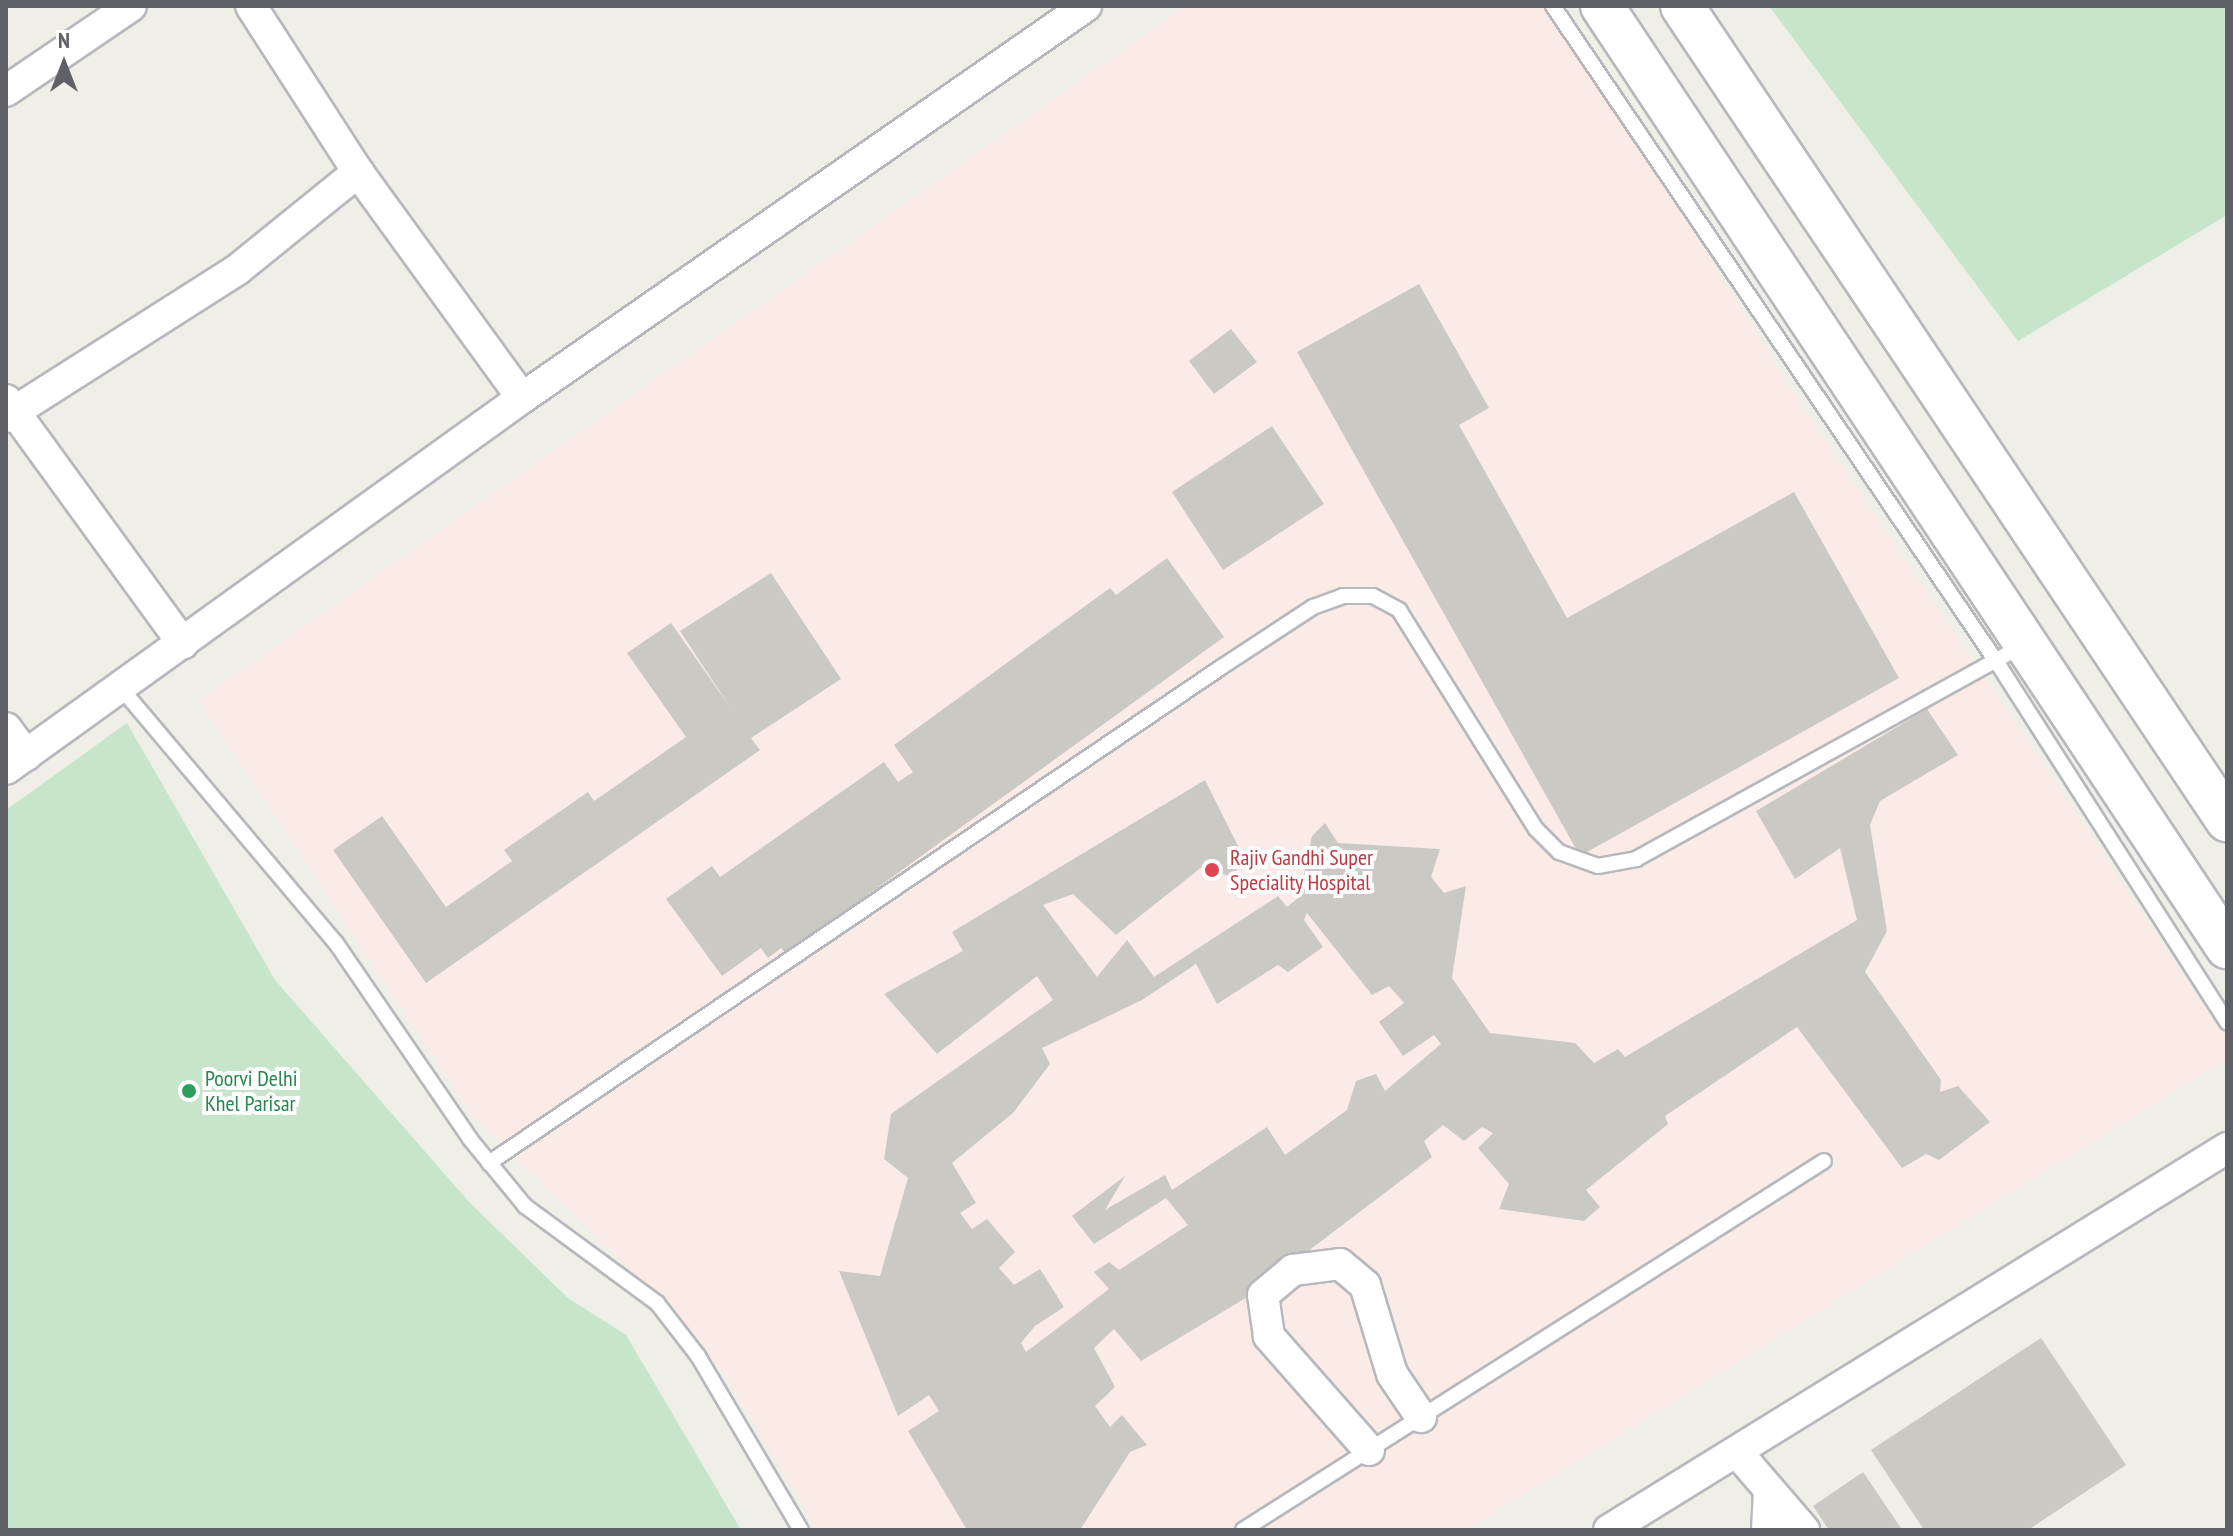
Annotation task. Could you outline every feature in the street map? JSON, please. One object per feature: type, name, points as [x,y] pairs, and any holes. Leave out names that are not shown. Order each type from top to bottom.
[{"type":"main road","points":[[1602,6],[2011,652],[2227,947]]},
{"type":"main road","points":[[1682,6],[2227,820]]},
{"type":"street","points":[[6,91],[131,6]]},
{"type":"street","points":[[251,6],[358,172],[522,398]]},
{"type":"street","points":[[6,728],[16,762],[522,398],[1086,6]]},
{"type":"street","points":[[183,644],[9,410],[237,270],[358,172]]},
{"type":"street","points":[[1609,1530],[2227,1148]]},
{"type":"street","points":[[1369,1450],[1269,1336],[1263,1295],[1293,1270],[1340,1264],[1365,1285],[1392,1374],[1421,1417]]},
{"type":"street","points":[[1737,1452],[1804,1530]]},
{"type":"street","points":[[1767,1530],[1769,1490]]},
{"type":"lane","points":[[1553,6],[2011,652],[2227,1022]]},
{"type":"lane","points":[[489,1163],[1220,668],[1313,607],[1343,596],[1373,596],[1399,610],[1536,829],[1559,852],[1598,866],[1636,859],[2011,652]]},
{"type":"lane","points":[[121,688],[336,943],[489,1163],[525,1206],[657,1303],[698,1356],[801,1530]]},
{"type":"lane","points":[[1243,1530],[1824,1161]]},
{"type":"shaded area","name":"Rajiv Gandhi Super Speciality Hospital","points":[[1186,6],[1554,6],[1787,384],[2227,1040],[2227,1059],[1467,1530],[818,1530],[725,1376],[633,1272],[473,1116],[198,701]]},
{"type":"green space","points":[[1769,6],[2227,6],[2227,215],[2018,341]]},
{"type":"green space","name":"Poorvi Delhi Khel Parisar","points":[[127,723],[275,980],[470,1203],[568,1298],[626,1335],[741,1530],[6,1530],[6,810]]},
{"type":"building","points":[[1419,284],[1489,408],[1459,425],[1567,618],[1794,492],[1899,678],[1580,856],[1297,352]]},
{"type":"building","points":[[1231,329],[1257,362],[1214,394],[1189,361]]},
{"type":"building","points":[[1272,426],[1324,504],[1223,570],[1172,492]]},
{"type":"building","points":[[1167,558],[1224,637],[786,954],[781,948],[768,958],[761,948],[722,976],[666,899],[712,866],[720,877],[884,762],[898,782],[913,772],[894,745],[1110,588],[1116,595]]},
{"type":"building","points":[[771,573],[841,679],[751,738],[760,750],[426,983],[333,850],[382,816],[446,907],[512,861],[504,850],[588,792],[594,801],[686,737],[627,653],[671,623],[730,707],[680,631]]},
{"type":"building","points":[[1927,709],[1958,755],[1880,801],[1870,825],[1887,931],[1865,972],[1941,1080],[1940,1092],[1958,1086],[1990,1122],[1939,1160],[1926,1154],[1902,1168],[1797,1027],[1665,1116],[1668,1124],[1586,1190],[1600,1207],[1584,1221],[1499,1209],[1509,1184],[1478,1148],[1493,1133],[1482,1127],[1464,1141],[1443,1125],[1424,1141],[1432,1157],[1249,1296],[1141,1361],[1114,1329],[1094,1348],[1115,1387],[1095,1406],[1110,1427],[1122,1415],[1147,1445],[1130,1452],[1080,1530],[967,1530],[908,1431],[939,1411],[929,1395],[898,1416],[839,1271],[880,1276],[908,1178],[884,1159],[891,1114],[1053,1000],[1037,976],[937,1054],[884,994],[963,951],[952,932],[1205,780],[1244,858],[1232,877],[1202,867],[1116,935],[1073,894],[1043,905],[1097,977],[1127,940],[1154,977],[1278,896],[1287,907],[1299,897],[1312,836],[1325,823],[1338,843],[1440,849],[1431,877],[1444,893],[1466,886],[1452,978],[1490,1033],[1575,1043],[1594,1063],[1618,1049],[1625,1057],[1857,920],[1840,848],[1795,879],[1756,811]],"holes":[[[1307,913],[1372,995],[1389,986],[1404,1003],[1379,1022],[1403,1056],[1434,1035],[1441,1044],[1385,1091],[1376,1074],[1356,1081],[1347,1110],[1285,1155],[1267,1127],[1172,1190],[1165,1175],[1105,1210],[1125,1176],[1072,1216],[1094,1244],[1166,1198],[1188,1225],[1119,1270],[1109,1262],[1094,1272],[1109,1289],[1026,1352],[1021,1343],[1035,1326],[1064,1307],[1040,1269],[1014,1285],[999,1268],[1015,1252],[987,1219],[972,1229],[960,1213],[976,1203],[952,1163],[1013,1113],[1050,1064],[1042,1048],[1142,1000],[1196,964],[1217,1004],[1278,965],[1288,972],[1323,947],[1304,920]]]},
{"type":"building","points":[[2041,1338],[2126,1465],[2028,1530],[1924,1530],[1871,1450]]},
{"type":"building","points":[[1863,1472],[1901,1528],[1898,1530],[1829,1530],[1813,1506]]},
{"type":"place","name":"Rajiv Gandhi Super Speciality Hospital","points":[[1212,870]]},
{"type":"place","name":"Poorvi Delhi Khel Parisar","points":[[189,1091]]}]
